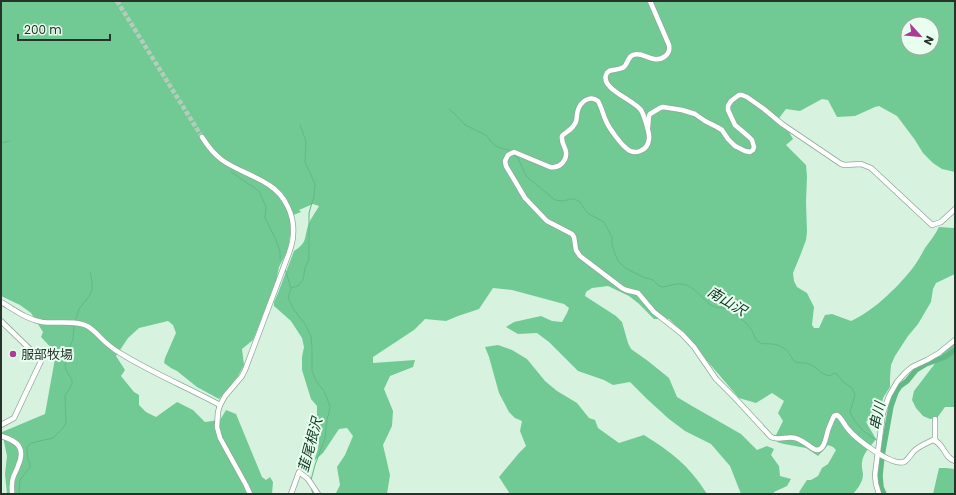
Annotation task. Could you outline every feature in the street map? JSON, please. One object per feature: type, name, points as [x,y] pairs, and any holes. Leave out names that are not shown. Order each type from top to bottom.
[{"type":"street","points":[[648,131],[640,109],[609,86],[606,83],[605,78],[609,71],[625,66],[629,58],[633,55],[640,54],[655,59],[665,56],[668,53],[669,45],[650,1]]},
{"type":"street","points":[[935,440],[918,447],[905,461],[896,461],[887,458],[863,443],[848,430],[840,417],[837,415],[834,416],[824,444],[819,450],[815,450],[803,441],[790,437],[777,439],[770,437],[716,379],[694,347],[682,334],[654,312],[638,293],[622,288],[578,253],[572,234],[547,221],[525,198],[505,163],[509,154],[514,152],[550,167],[555,168],[559,166],[563,162],[566,154],[562,142],[562,136],[575,124],[578,110],[584,101],[590,98],[598,101],[606,122],[626,149],[638,152],[644,149],[648,144],[649,139],[649,116],[652,112],[664,107],[695,114],[722,130],[735,146],[750,152],[754,147],[752,140],[735,125],[728,110],[728,106],[731,101],[737,96],[742,95],[747,97],[782,124],[841,164],[861,164],[871,168],[932,225],[941,222],[955,209]]},
{"type":"street","points":[[202,137],[214,153],[230,164],[267,184],[277,192],[289,208],[293,222],[293,236],[289,253],[245,370],[242,376],[225,396],[220,405],[218,417],[217,427],[222,442],[243,478],[250,494]]},
{"type":"street","points":[[1,302],[16,312],[31,319],[46,322],[86,325],[119,353],[220,405]]},
{"type":"street","points":[[1,320],[40,359],[41,362],[14,418],[1,425]]},
{"type":"street","points":[[879,494],[875,477],[884,413],[889,396],[897,382],[912,367],[933,356],[955,340]]},
{"type":"street","points":[[935,419],[935,440]]},
{"type":"street","points":[[1,436],[14,441],[20,447],[21,451],[21,459],[13,478],[12,494]]},
{"type":"street","points":[[935,440],[940,444],[949,458],[955,461]]},
{"type":"street","points":[[291,494],[299,472],[308,479],[318,494]]},
{"type":"green space","points":[[1,1],[955,1],[955,172],[942,169],[933,163],[923,153],[897,116],[879,106],[855,116],[837,117],[828,100],[822,99],[800,111],[786,109],[776,122],[789,132],[793,139],[786,145],[806,165],[807,232],[806,240],[793,273],[794,281],[797,287],[807,293],[814,307],[812,325],[814,328],[819,328],[825,315],[832,314],[851,321],[868,311],[884,299],[906,277],[939,227],[955,227],[955,274],[936,283],[933,289],[931,302],[918,324],[895,356],[891,365],[890,387],[883,398],[881,408],[866,422],[876,439],[864,455],[862,460],[862,480],[853,494],[801,494],[799,492],[807,480],[811,480],[818,476],[822,468],[828,464],[836,450],[828,445],[818,456],[806,448],[777,442],[776,435],[783,421],[778,413],[784,401],[772,393],[756,403],[739,398],[694,344],[669,319],[654,319],[629,296],[608,286],[592,288],[586,292],[585,296],[616,316],[622,322],[631,349],[669,378],[677,397],[741,434],[757,450],[767,446],[774,449],[771,455],[779,466],[780,476],[791,479],[787,486],[774,492],[773,494],[741,494],[730,466],[711,444],[685,431],[669,419],[630,382],[613,385],[604,380],[578,371],[549,342],[537,333],[518,334],[506,327],[514,322],[541,316],[552,321],[562,322],[569,308],[564,304],[512,290],[493,288],[479,309],[446,321],[425,319],[414,330],[373,357],[373,363],[415,360],[413,367],[390,376],[384,389],[393,411],[392,426],[383,445],[390,475],[387,494],[337,494],[336,493],[340,485],[337,467],[345,455],[353,436],[347,428],[339,429],[323,453],[314,461],[318,449],[319,438],[317,427],[317,406],[311,399],[302,370],[304,347],[302,338],[291,321],[274,306],[274,302],[294,251],[303,243],[309,223],[319,206],[313,204],[299,210],[301,212],[291,216],[288,250],[279,267],[276,281],[253,340],[242,349],[244,365],[237,378],[219,399],[197,387],[164,363],[176,333],[173,325],[168,321],[139,328],[128,338],[116,356],[125,370],[121,376],[134,392],[139,395],[139,405],[146,412],[156,417],[177,402],[193,410],[205,422],[220,420],[226,410],[236,414],[262,477],[266,480],[270,477],[273,482],[272,494],[7,494],[5,474],[7,456],[2,432],[45,414],[56,353],[41,337],[43,332],[31,313],[20,305],[1,296]]},
{"type":"green space","points":[[955,343],[955,407],[945,407],[937,418],[930,419],[923,416],[916,408],[912,400],[914,391],[943,353]]},
{"type":"green space","points":[[498,345],[512,350],[527,359],[545,381],[557,391],[577,403],[589,418],[595,420],[598,428],[619,443],[644,435],[663,447],[686,467],[707,494],[510,494],[499,477],[526,446],[520,431],[522,421],[515,418],[509,412],[499,393],[485,347]]},
{"type":"green space","points":[[939,468],[955,469],[955,494],[933,494]]},
{"type":"waterway","name":"南山沢","points":[[449,109],[465,125],[486,135],[494,145],[509,150]]},
{"type":"waterway","points":[[291,288],[298,286],[303,280],[305,268],[309,259],[309,213],[314,196],[315,184],[305,162],[306,141],[300,125]]},
{"type":"waterway","points":[[1,143],[9,141]]},
{"type":"waterway","name":"南山沢","points":[[514,155],[518,158],[526,176],[555,200],[563,201],[575,199],[580,202],[589,214],[604,222],[612,237],[612,245],[618,261],[627,269],[653,280],[662,287],[674,284],[686,285],[711,305],[717,308],[726,309],[738,316],[746,323],[760,343],[775,344],[780,346],[788,352],[794,361],[812,365],[826,375],[830,376],[834,373],[837,374],[843,382],[852,388],[854,392],[855,395],[850,412],[852,417],[861,429],[878,441]]},
{"type":"waterway","name":"韮尾根沢","points":[[231,172],[259,191],[266,207],[265,218],[280,251],[280,259]]},
{"type":"waterway","name":"韮尾根沢","points":[[285,269],[291,288],[288,298],[311,336],[312,371],[316,381],[324,391],[330,406],[325,438],[311,480]]},
{"type":"waterway","points":[[75,322],[79,309],[92,290],[90,272]]},
{"type":"waterway","points":[[19,494],[20,480],[30,467],[27,447],[31,443],[53,438],[66,423],[65,396],[72,384],[72,380],[66,370],[65,365],[71,355],[70,347],[73,339],[74,325]]},
{"type":"waterway","name":"串川","points":[[884,494],[881,487],[880,476],[882,456],[891,406],[896,392],[916,370],[926,364],[945,357],[955,350]]},
{"type":"waterway","name":"韮尾根沢","points":[[311,487],[313,494]]},
{"type":"tunnel","points":[[117,1],[202,137]]},
{"type":"place","name":"服部牧場","points":[[13,354]]}]
